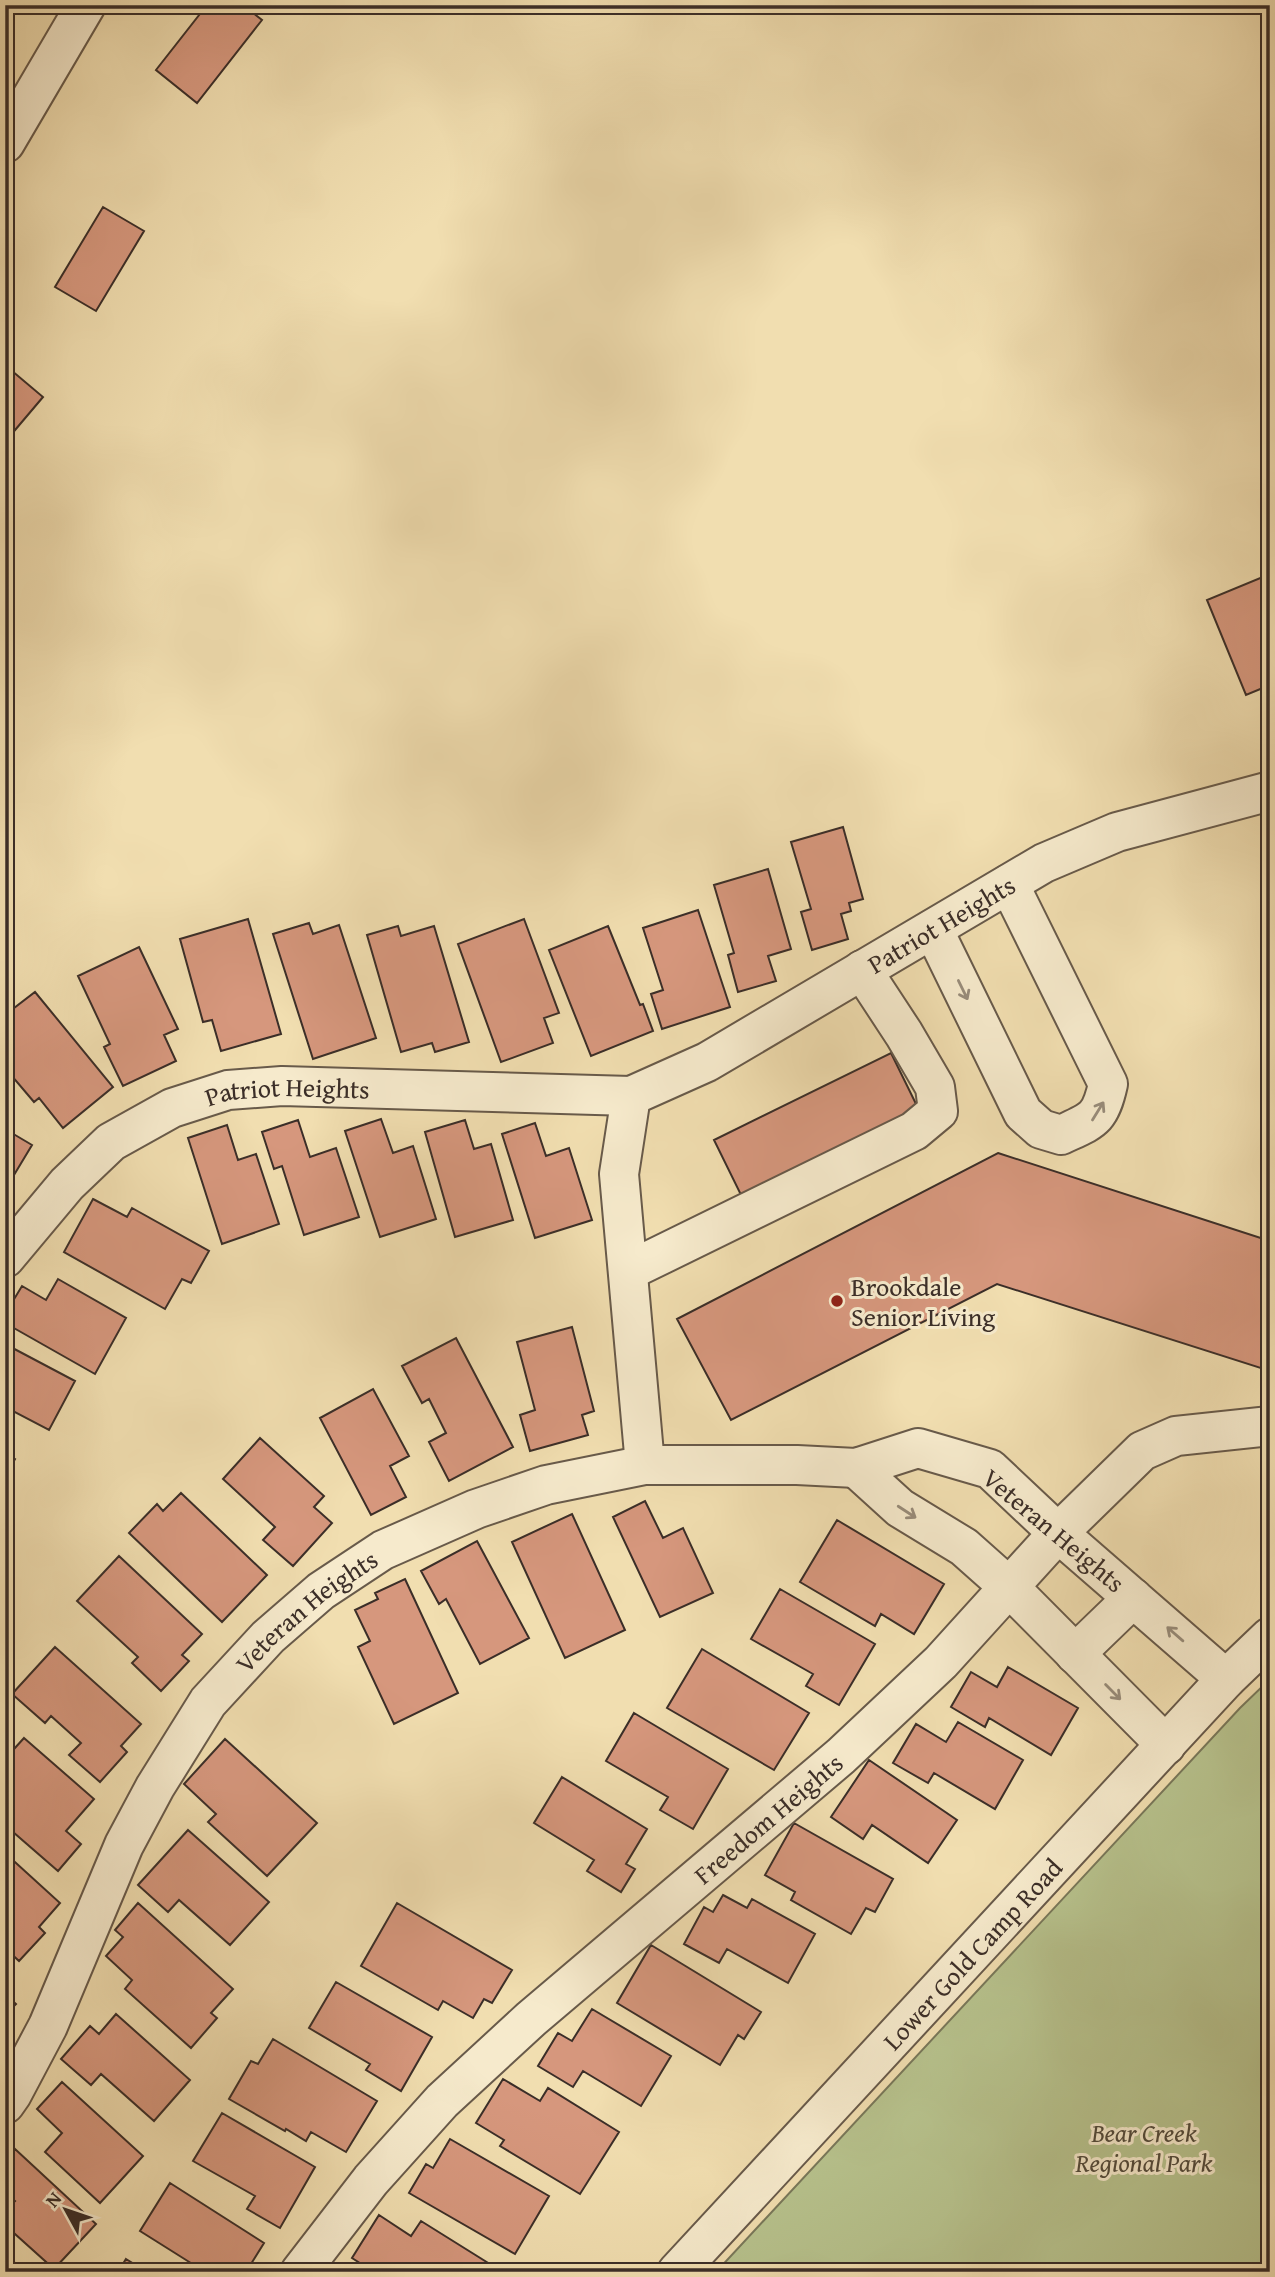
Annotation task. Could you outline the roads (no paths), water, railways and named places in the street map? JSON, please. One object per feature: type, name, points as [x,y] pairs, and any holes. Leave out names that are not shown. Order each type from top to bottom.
[{"type":"street","points":[[5,143],[86,5]]},
{"type":"street","name":"Patriot Heights","points":[[5,1258],[68,1184],[111,1142],[172,1108],[228,1090],[282,1086],[631,1096],[707,1062],[1044,863],[1116,832],[1270,791]]},
{"type":"street","points":[[933,929],[1023,1113],[1041,1129],[1061,1135],[1092,1120],[1104,1103],[1108,1084],[1009,884]]},
{"type":"street","points":[[628,1271],[914,1131],[937,1111],[935,1087],[862,970]]},
{"type":"street","points":[[631,1096],[619,1174],[645,1465]]},
{"type":"street","name":"Freedom Heights","points":[[300,2272],[371,2180],[442,2101],[531,2019],[841,1756],[941,1662],[1059,1533],[1142,1451],[1176,1436],[1270,1426]]},
{"type":"street","name":"Veteran Heights","points":[[5,2104],[48,2026],[124,1845],[155,1787],[208,1702],[268,1637],[321,1591],[383,1550],[476,1509],[546,1485],[645,1465],[797,1465],[856,1468],[918,1448],[990,1469],[1226,1679]]},
{"type":"street","points":[[856,1468],[900,1508],[964,1547],[1009,1587],[1166,1745]]},
{"type":"street","points":[[1075,1654],[1133,1598]]},
{"type":"street","name":"Lower Gold Camp Road","points":[[677,2272],[1226,1679],[1270,1637]]},
{"type":"place","name":"Brookdale Senior Living","points":[[837,1301]]},
{"type":"park label","name":"Bear Creek Regional Park","points":[[1144,2147]]}]
